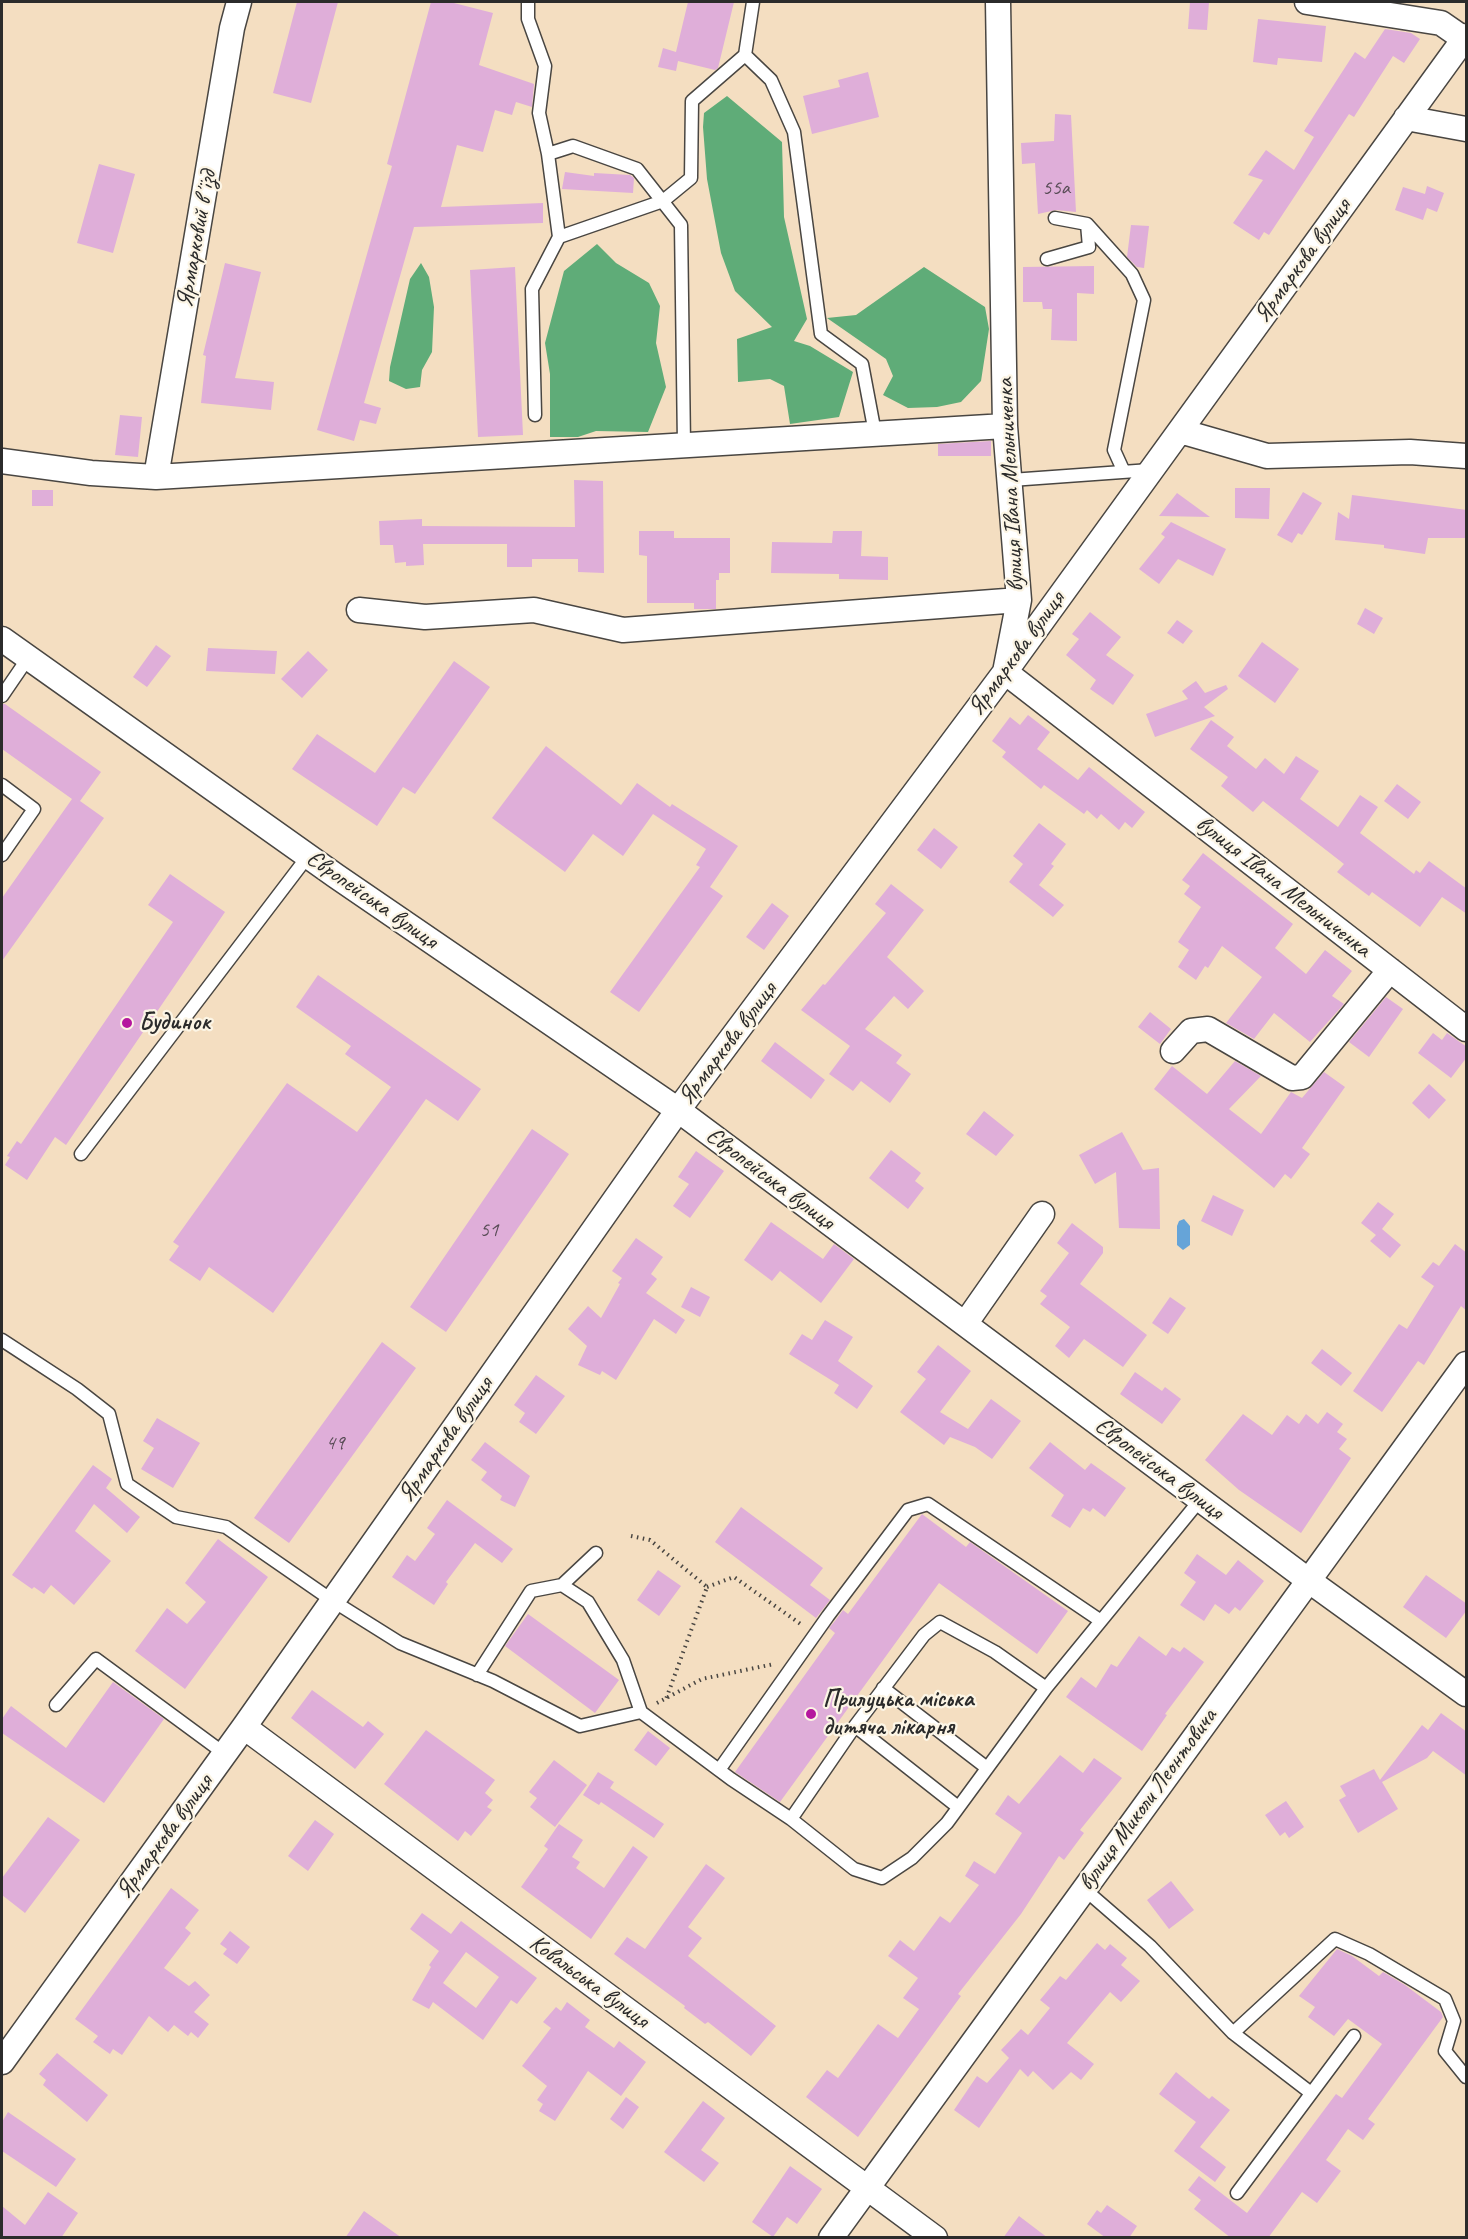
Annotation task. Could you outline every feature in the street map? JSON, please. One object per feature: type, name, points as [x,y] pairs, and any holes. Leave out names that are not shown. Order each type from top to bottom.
[{"type":"street","name":"Ярмарковий вʼїзд","points":[[156,477],[232,28],[239,2]]},
{"type":"street","name":"вулиця Івана Мельниченка","points":[[998,2],[1005,426],[1019,600],[1005,672],[1467,1029]]},
{"type":"street","points":[[1307,2],[1365,6],[1442,23],[1466,37]]},
{"type":"street","name":"Ярмаркова вулиця","points":[[2,2062],[225,1754],[678,1110],[1005,672],[1466,37]]},
{"type":"street","points":[[1406,118],[1467,129]]},
{"type":"street","points":[[2,461],[91,473],[156,477],[1005,426]]},
{"type":"street","points":[[1180,431],[1267,456],[1410,452],[1467,456]]},
{"type":"street","points":[[359,610],[425,617],[534,610],[623,630],[1019,600]]},
{"type":"street","name":"Європейська вулиця","points":[[2,639],[308,856],[678,1110],[1308,1580],[1467,1694]]},
{"type":"street","points":[[1173,1051],[1191,1030],[1208,1029],[1292,1078],[1302,1077],[1390,970]]},
{"type":"street","points":[[965,1324],[1042,1214]]},
{"type":"street","name":"вулиця Миколи Леонтовича","points":[[831,2238],[1083,1888],[1467,1364]]},
{"type":"street","name":"Ковальська вулиця","points":[[244,1727],[935,2238]]},
{"type":"lane","points":[[528,2],[528,19],[545,66],[539,113],[549,153],[559,237],[532,289],[535,415]]},
{"type":"lane","points":[[559,237],[663,201],[691,178],[692,101],[745,55],[753,2]]},
{"type":"lane","points":[[745,55],[771,80],[794,132],[821,334],[862,364],[875,433]]},
{"type":"lane","points":[[549,153],[573,146],[637,169],[681,225],[684,445]]},
{"type":"lane","points":[[1055,218],[1087,224],[1132,274],[1144,300],[1114,450],[1124,472]]},
{"type":"lane","points":[[1047,259],[1089,247],[1087,224]]},
{"type":"lane","points":[[1011,480],[1150,470]]},
{"type":"lane","points":[[2,696],[28,658]]},
{"type":"lane","points":[[2,785],[34,808],[2,855]]},
{"type":"lane","points":[[81,1154],[308,856]]},
{"type":"lane","points":[[2,1340],[77,1389],[109,1414],[128,1484],[176,1517],[226,1527],[333,1601],[400,1643],[477,1675],[579,1726],[641,1712]]},
{"type":"lane","points":[[562,1585],[588,1602],[623,1660],[641,1712],[719,1770],[791,1819],[854,1869],[882,1878],[912,1858],[947,1823],[1046,1688],[1200,1500]]},
{"type":"lane","points":[[719,1770],[815,1634],[908,1510],[928,1504],[1101,1621]]},
{"type":"lane","points":[[477,1675],[531,1591],[562,1585],[596,1553]]},
{"type":"lane","points":[[791,1819],[855,1726],[924,1635],[940,1622],[995,1652],[1046,1688]]},
{"type":"lane","points":[[56,1705],[96,1659],[225,1754]]},
{"type":"lane","points":[[884,1688],[987,1768]]},
{"type":"lane","points":[[855,1726],[958,1807]]},
{"type":"lane","points":[[1083,1888],[1150,1946],[1233,2033],[1311,2093]]},
{"type":"lane","points":[[1233,2033],[1335,1938],[1369,1954],[1444,1999],[1454,2021],[1445,2051],[1467,2077]]},
{"type":"lane","points":[[1237,2193],[1354,2036]]},
{"type":"path","points":[[631,1536],[650,1540],[707,1587]]},
{"type":"path","points":[[666,1699],[707,1587],[734,1577],[815,1634]]},
{"type":"path","points":[[641,1712],[702,1679],[797,1659]]},
{"type":"green space","points":[[727,96],[782,142],[784,217],[807,319],[794,341],[810,346],[853,372],[839,417],[790,424],[784,386],[770,379],[738,382],[737,339],[772,327],[735,291],[721,253],[707,179],[703,127],[704,113]]},
{"type":"green space","points":[[597,244],[616,263],[649,283],[660,306],[656,343],[666,387],[648,432],[596,431],[578,437],[550,437],[550,374],[545,343],[564,271]]},
{"type":"green space","points":[[421,263],[429,277],[434,307],[432,352],[422,370],[420,387],[406,389],[389,381],[390,367],[410,279]]},
{"type":"green space","points":[[924,267],[985,307],[989,329],[981,381],[961,402],[937,407],[908,408],[883,395],[893,376],[886,359],[827,318],[856,315]]},
{"type":"water","points":[[1184,1219],[1190,1226],[1190,1245],[1183,1250],[1177,1245],[1177,1226],[1179,1221]]},
{"type":"building","points":[[297,2],[338,2],[311,103],[273,93]]},
{"type":"building","points":[[431,2],[450,2],[493,13],[479,65],[534,84],[532,107],[516,102],[512,115],[495,110],[483,152],[457,145],[441,207],[543,203],[543,223],[414,227],[364,403],[381,408],[376,424],[360,420],[354,441],[317,430],[392,166],[387,164]]},
{"type":"building","points":[[688,2],[734,2],[718,68],[715,70],[678,61],[676,71],[658,67],[663,48],[676,52]]},
{"type":"building","points":[[1190,2],[1209,2],[1207,30],[1188,29]]},
{"type":"building","points":[[1258,19],[1326,26],[1322,62],[1278,58],[1277,65],[1253,62]]},
{"type":"building","points":[[1385,29],[1411,33],[1420,39],[1404,63],[1393,56],[1354,117],[1349,114],[1269,235],[1264,232],[1259,240],[1233,223],[1263,180],[1248,175],[1266,150],[1294,170],[1314,137],[1304,131],[1355,52],[1365,59]]},
{"type":"building","points":[[868,72],[879,117],[812,134],[803,96],[840,87],[838,80]]},
{"type":"building","points":[[1055,114],[1071,115],[1076,212],[1056,210],[1038,214],[1035,163],[1022,164],[1021,143],[1054,141]]},
{"type":"building","points":[[99,164],[135,174],[113,253],[77,243]]},
{"type":"building","points":[[565,172],[594,176],[594,173],[630,175],[634,178],[633,193],[562,189]]},
{"type":"building","points":[[1427,186],[1444,193],[1437,212],[1427,208],[1423,220],[1395,210],[1403,187],[1425,194]]},
{"type":"building","points":[[1131,225],[1149,226],[1144,268],[1137,267],[1127,257]]},
{"type":"building","points":[[225,263],[261,272],[235,378],[274,382],[271,410],[201,403],[206,356],[203,355]]},
{"type":"building","points":[[1094,266],[1094,294],[1077,293],[1077,341],[1051,340],[1052,309],[1043,309],[1042,302],[1023,302],[1023,267]]},
{"type":"building","points":[[515,267],[523,435],[478,437],[470,270]]},
{"type":"building","points":[[120,415],[142,417],[138,457],[115,455]]},
{"type":"building","points":[[991,441],[991,456],[938,456],[938,444]]},
{"type":"building","points":[[574,480],[603,481],[604,573],[578,572],[578,559],[532,559],[532,567],[507,567],[507,544],[423,544],[424,565],[406,566],[406,562],[395,563],[393,545],[380,545],[379,521],[422,519],[422,526],[575,527]]},
{"type":"building","points":[[1235,488],[1270,488],[1269,519],[1235,518]]},
{"type":"building","points":[[32,490],[53,490],[53,506],[32,506]]},
{"type":"building","points":[[1303,492],[1322,503],[1302,535],[1298,533],[1292,543],[1277,535]]},
{"type":"building","points":[[1177,493],[1210,517],[1159,516]]},
{"type":"building","points":[[1352,495],[1467,510],[1467,538],[1428,538],[1425,554],[1384,548],[1384,545],[1335,540],[1338,512],[1349,519]]},
{"type":"building","points":[[1171,522],[1226,549],[1213,576],[1178,559],[1159,584],[1139,569],[1165,537],[1161,534]]},
{"type":"building","points":[[639,531],[674,531],[674,538],[730,538],[730,573],[719,573],[719,580],[716,580],[716,609],[694,609],[694,603],[647,603],[647,556],[639,555]]},
{"type":"building","points":[[833,531],[862,531],[861,556],[888,557],[888,580],[839,579],[839,574],[771,573],[772,542],[832,543]]},
{"type":"building","points":[[1365,608],[1383,618],[1374,634],[1357,624]]},
{"type":"building","points":[[1090,612],[1121,637],[1106,655],[1134,675],[1113,705],[1090,689],[1096,680],[1066,655],[1079,639],[1072,634]]},
{"type":"building","points":[[1177,620],[1193,631],[1183,644],[1167,633]]},
{"type":"building","points":[[1262,642],[1299,669],[1275,703],[1238,676]]},
{"type":"building","points":[[156,645],[171,656],[147,687],[133,677]]},
{"type":"building","points":[[208,648],[277,651],[275,674],[206,671]]},
{"type":"building","points":[[308,651],[328,670],[302,698],[281,679]]},
{"type":"building","points":[[454,661],[490,687],[415,794],[403,787],[377,826],[292,769],[317,734],[375,773]]},
{"type":"building","points":[[1196,681],[1205,693],[1226,685],[1228,689],[1204,707],[1215,716],[1155,737],[1146,714],[1188,699],[1182,691]]},
{"type":"building","points":[[2,704],[101,772],[80,801],[104,818],[2,961],[2,898],[72,799],[2,749]]},
{"type":"building","points":[[1028,715],[1050,732],[1037,749],[1078,780],[1089,767],[1145,812],[1132,828],[1125,822],[1119,830],[1101,814],[1097,819],[1087,810],[1084,814],[1044,785],[1041,789],[1002,757],[1006,752],[992,741],[1010,717],[1020,725]]},
{"type":"building","points":[[1211,720],[1234,737],[1227,746],[1256,769],[1265,758],[1284,774],[1296,756],[1319,771],[1300,799],[1338,827],[1360,795],[1378,807],[1360,833],[1414,874],[1416,870],[1420,873],[1429,861],[1467,889],[1467,914],[1442,897],[1420,927],[1372,892],[1369,896],[1337,872],[1344,864],[1263,801],[1253,812],[1221,786],[1228,777],[1190,749]]},
{"type":"building","points":[[546,746],[621,805],[637,783],[670,807],[672,804],[738,846],[710,887],[723,896],[639,1012],[610,992],[700,867],[696,865],[706,849],[653,814],[623,856],[593,834],[565,872],[492,818]]},
{"type":"building","points":[[1397,784],[1421,802],[1408,819],[1384,801]]},
{"type":"building","points":[[1039,823],[1066,844],[1051,864],[1054,866],[1039,885],[1064,905],[1053,917],[1009,882],[1023,864],[1013,856]]},
{"type":"building","points":[[934,828],[958,847],[941,869],[917,850]]},
{"type":"building","points":[[1203,853],[1293,924],[1275,948],[1306,974],[1325,950],[1352,971],[1332,996],[1344,1004],[1310,1042],[1274,1013],[1254,1039],[1226,1023],[1262,977],[1222,946],[1208,968],[1205,966],[1196,980],[1178,967],[1189,950],[1178,942],[1201,907],[1184,894],[1190,886],[1182,880]]},
{"type":"building","name":"Будинок","points":[[170,874],[225,912],[66,1145],[55,1137],[27,1180],[5,1165],[10,1157],[7,1156],[17,1141],[21,1144],[173,922],[148,905]]},
{"type":"building","points":[[891,884],[924,910],[887,957],[924,991],[908,1009],[894,996],[865,1029],[902,1055],[896,1063],[911,1074],[890,1103],[861,1081],[853,1091],[829,1074],[850,1046],[801,1010],[886,913],[875,904]]},
{"type":"building","points":[[772,903],[789,916],[764,950],[746,937]]},
{"type":"building","points":[[318,975],[481,1089],[458,1121],[426,1099],[273,1313],[209,1267],[200,1281],[169,1260],[179,1246],[173,1242],[287,1083],[357,1132],[391,1087],[345,1054],[351,1046],[296,1007]]},
{"type":"building","points":[[1386,997],[1403,1009],[1369,1057],[1349,1042]]},
{"type":"building","points":[[1150,1012],[1171,1029],[1160,1044],[1138,1027]]},
{"type":"building","points":[[1433,1033],[1442,1040],[1447,1033],[1467,1047],[1467,1057],[1451,1078],[1418,1053]]},
{"type":"building","points":[[775,1042],[825,1080],[811,1099],[761,1061]]},
{"type":"building","points":[[1235,1061],[1261,1076],[1229,1109],[1261,1134],[1291,1092],[1302,1098],[1324,1072],[1345,1087],[1302,1148],[1310,1154],[1291,1179],[1285,1174],[1274,1188],[1154,1089],[1172,1066],[1207,1094]]},
{"type":"building","points":[[1429,1084],[1446,1100],[1429,1119],[1412,1103]]},
{"type":"building","points":[[984,1111],[1014,1135],[996,1156],[966,1134]]},
{"type":"building","points":[[532,1129],[569,1154],[446,1332],[410,1307]]},
{"type":"building","points":[[1122,1132],[1143,1170],[1159,1168],[1160,1229],[1119,1228],[1116,1172],[1095,1184],[1079,1155]]},
{"type":"building","points":[[891,1150],[921,1173],[915,1181],[924,1188],[908,1209],[869,1178]]},
{"type":"building","points":[[696,1151],[724,1171],[690,1218],[673,1206],[689,1184],[678,1177]]},
{"type":"building","points":[[1213,1195],[1244,1210],[1232,1236],[1201,1221]]},
{"type":"building","points":[[1378,1202],[1394,1214],[1382,1229],[1401,1245],[1390,1258],[1370,1241],[1376,1235],[1361,1223]]},
{"type":"building","points":[[771,1222],[823,1259],[834,1244],[854,1259],[821,1303],[780,1271],[772,1281],[744,1260]]},
{"type":"building","points":[[1072,1223],[1103,1247],[1103,1253],[1080,1284],[1147,1335],[1123,1367],[1084,1339],[1069,1358],[1055,1346],[1070,1327],[1040,1304],[1047,1296],[1040,1291],[1069,1253],[1057,1243]]},
{"type":"building","points":[[636,1238],[663,1257],[651,1274],[657,1279],[646,1293],[685,1320],[676,1334],[654,1319],[616,1380],[602,1371],[600,1375],[578,1365],[587,1346],[568,1329],[588,1306],[601,1318],[622,1278],[612,1271]]},
{"type":"building","points":[[1455,1244],[1467,1253],[1467,1311],[1461,1306],[1424,1365],[1418,1361],[1382,1412],[1353,1391],[1399,1324],[1407,1329],[1434,1286],[1421,1277],[1433,1262],[1439,1266]]},
{"type":"building","points":[[691,1287],[710,1297],[700,1317],[681,1307]]},
{"type":"building","points":[[1170,1297],[1186,1308],[1168,1334],[1152,1323]]},
{"type":"building","points":[[825,1320],[853,1337],[838,1361],[873,1386],[857,1409],[834,1393],[839,1385],[789,1354],[802,1334],[812,1340]]},
{"type":"building","points":[[382,1342],[416,1368],[289,1543],[254,1518]]},
{"type":"building","points":[[938,1345],[971,1371],[940,1412],[968,1429],[991,1399],[1021,1421],[992,1459],[975,1447],[950,1437],[944,1445],[900,1412],[926,1379],[917,1372]]},
{"type":"building","points":[[1322,1349],[1352,1373],[1341,1386],[1311,1363]]},
{"type":"building","points":[[1135,1372],[1162,1391],[1165,1387],[1181,1399],[1162,1424],[1120,1394]]},
{"type":"building","points":[[536,1375],[565,1396],[536,1434],[519,1422],[525,1413],[514,1405]]},
{"type":"building","points":[[1327,1412],[1343,1424],[1337,1432],[1347,1439],[1339,1449],[1351,1458],[1301,1533],[1239,1490],[1205,1460],[1243,1414],[1272,1435],[1287,1415],[1299,1424],[1306,1414],[1318,1424]]},
{"type":"building","points":[[157,1418],[200,1443],[173,1488],[141,1469],[154,1448],[143,1441]]},
{"type":"building","points":[[485,1442],[530,1476],[515,1507],[500,1500],[502,1496],[481,1480],[487,1472],[471,1460]]},
{"type":"building","points":[[1050,1442],[1085,1470],[1091,1463],[1126,1488],[1105,1517],[1093,1508],[1090,1512],[1083,1508],[1070,1528],[1051,1516],[1064,1495],[1029,1468]]},
{"type":"building","points":[[93,1465],[112,1479],[106,1488],[140,1517],[127,1533],[94,1504],[75,1531],[111,1561],[74,1605],[51,1585],[44,1594],[34,1587],[32,1589],[12,1575]]},
{"type":"building","points":[[447,1500],[513,1549],[502,1563],[475,1543],[446,1582],[448,1584],[434,1605],[392,1577],[407,1555],[415,1561],[435,1534],[427,1528]]},
{"type":"building","points":[[741,1507],[823,1568],[810,1585],[830,1600],[816,1618],[715,1542]]},
{"type":"building","name":"Прилуцька міська дитяча лікарня","points":[[922,1514],[966,1547],[970,1542],[1068,1611],[1037,1654],[939,1583],[780,1802],[735,1772],[835,1633],[829,1628],[843,1610],[848,1614]]},
{"type":"building","points":[[218,1539],[268,1577],[185,1689],[135,1651],[167,1608],[187,1624],[206,1602],[185,1583]]},
{"type":"building","points":[[1197,1554],[1226,1575],[1238,1560],[1264,1581],[1240,1611],[1235,1607],[1229,1614],[1215,1604],[1204,1621],[1180,1605],[1196,1582],[1184,1573]]},
{"type":"building","points":[[658,1570],[681,1586],[659,1616],[637,1600]]},
{"type":"building","points":[[1426,1575],[1467,1604],[1467,1610],[1446,1638],[1403,1607]]},
{"type":"building","points":[[528,1614],[619,1680],[595,1713],[505,1646]]},
{"type":"building","points":[[1139,1636],[1166,1656],[1172,1647],[1180,1652],[1184,1647],[1204,1662],[1165,1714],[1167,1715],[1142,1751],[1066,1697],[1081,1677],[1096,1688],[1111,1664],[1117,1667]]},
{"type":"building","points":[[113,1682],[164,1719],[104,1803],[2,1733],[2,1719],[11,1706],[66,1748]]},
{"type":"building","points":[[312,1690],[363,1727],[368,1721],[384,1734],[355,1769],[291,1718]]},
{"type":"building","points":[[1441,1713],[1467,1732],[1467,1776],[1433,1751],[1427,1758],[1382,1782],[1398,1809],[1358,1833],[1339,1800],[1346,1796],[1340,1786],[1374,1769],[1380,1780],[1422,1725],[1428,1730]]},
{"type":"building","points":[[426,1730],[495,1780],[485,1793],[493,1800],[487,1807],[492,1810],[471,1836],[465,1831],[458,1841],[384,1784]]},
{"type":"building","points":[[648,1731],[670,1748],[656,1766],[634,1750]]},
{"type":"building","points":[[1060,1755],[1083,1773],[1094,1758],[1122,1778],[1080,1830],[1084,1833],[1064,1860],[1059,1856],[1021,1914],[958,1994],[961,1996],[858,2137],[806,2097],[827,2070],[838,2078],[878,2024],[898,2038],[919,2009],[903,1998],[918,1978],[888,1956],[900,1940],[914,1951],[940,1916],[950,1923],[979,1885],[965,1876],[974,1861],[995,1874],[1022,1833],[995,1814],[1008,1795],[1019,1804]]},
{"type":"building","points":[[554,1760],[587,1785],[555,1827],[530,1807],[537,1798],[529,1792]]},
{"type":"building","points":[[598,1772],[614,1782],[610,1788],[664,1824],[654,1838],[601,1802],[599,1805],[583,1795]]},
{"type":"building","points":[[1286,1801],[1304,1827],[1289,1838],[1285,1832],[1280,1836],[1265,1815]]},
{"type":"building","points":[[48,1817],[80,1840],[25,1913],[2,1895],[2,1878]]},
{"type":"building","points":[[315,1820],[334,1834],[308,1871],[288,1856]]},
{"type":"building","points":[[559,1824],[583,1840],[572,1857],[580,1862],[576,1868],[604,1888],[633,1846],[648,1857],[591,1939],[521,1887],[548,1849],[544,1846]]},
{"type":"building","points":[[706,1864],[725,1878],[688,1927],[702,1938],[688,1956],[776,2026],[751,2056],[708,2022],[705,2024],[684,2008],[685,2006],[614,1954],[627,1937],[645,1949]]},
{"type":"building","points":[[1171,1881],[1194,1910],[1169,1929],[1147,1900]]},
{"type":"building","points":[[171,1888],[199,1910],[185,1928],[191,1933],[164,1968],[189,1986],[195,1981],[210,1995],[194,2012],[209,2024],[198,2038],[191,2032],[188,2036],[174,2025],[168,2032],[149,2016],[122,2055],[113,2049],[110,2054],[93,2042],[98,2036],[75,2019]]},
{"type":"building","points":[[422,1913],[451,1934],[461,1921],[537,1978],[517,2004],[511,2000],[483,2040],[433,2002],[429,2009],[412,2000],[431,1967],[429,1965],[439,1951],[410,1929]],"holes":[[[466,1952],[499,1977],[476,2008],[443,1983]]]},
{"type":"building","points":[[230,1931],[250,1947],[237,1964],[223,1954],[227,1949],[220,1944]]},
{"type":"building","points":[[1097,1943],[1105,1950],[1110,1944],[1127,1958],[1121,1965],[1140,1981],[1121,2002],[1110,1992],[1067,2043],[1094,2064],[1081,2080],[1071,2072],[1053,2090],[1033,2071],[1028,2077],[1020,2069],[979,2128],[954,2110],[977,2076],[987,2083],[1009,2058],[1001,2050],[1021,2029],[1028,2035],[1050,2008],[1040,2000],[1060,1976],[1066,1980]]},
{"type":"building","points":[[1337,1949],[1352,1956],[1379,1976],[1383,1972],[1405,1985],[1441,2012],[1443,2017],[1368,2119],[1375,2124],[1363,2140],[1348,2129],[1326,2160],[1341,2171],[1317,2203],[1302,2192],[1268,2238],[1231,2238],[1194,2209],[1201,2200],[1188,2190],[1199,2176],[1247,2213],[1336,2094],[1342,2098],[1382,2044],[1348,2019],[1334,2036],[1308,2017],[1315,2007],[1299,1996]]},
{"type":"building","points":[[567,2002],[590,2020],[585,2027],[614,2048],[619,2041],[646,2062],[621,2096],[588,2071],[555,2121],[539,2111],[543,2104],[537,2100],[547,2086],[522,2066],[551,2028],[543,2022],[556,2007],[561,2011]]},
{"type":"building","points":[[57,2053],[108,2095],[87,2122],[43,2085],[46,2080],[39,2074]]},
{"type":"building","points":[[1176,2072],[1209,2099],[1212,2096],[1230,2110],[1200,2147],[1226,2167],[1215,2182],[1174,2151],[1196,2122],[1159,2094]]},
{"type":"building","points":[[626,2097],[639,2107],[623,2129],[610,2119]]},
{"type":"building","points":[[703,2101],[725,2118],[701,2150],[719,2163],[704,2182],[664,2152]]},
{"type":"building","points":[[8,2112],[76,2159],[56,2187],[2,2151],[2,2122]]},
{"type":"building","points":[[790,2166],[822,2189],[797,2224],[787,2217],[773,2237],[752,2222]]},
{"type":"building","points":[[48,2192],[78,2213],[61,2238],[2,2238],[2,2206],[25,2225]]},
{"type":"building","points":[[1107,2205],[1137,2226],[1129,2238],[1106,2238],[1087,2224],[1097,2210],[1101,2213]]},
{"type":"building","points":[[364,2211],[402,2238],[345,2238]]},
{"type":"building","points":[[1019,2216],[1048,2238],[1003,2238]]},
{"type":"place","name":"Будинок","points":[[127,1023]]},
{"type":"place","name":"Прилуцька міська дитяча лікарня","points":[[811,1714]]}]
